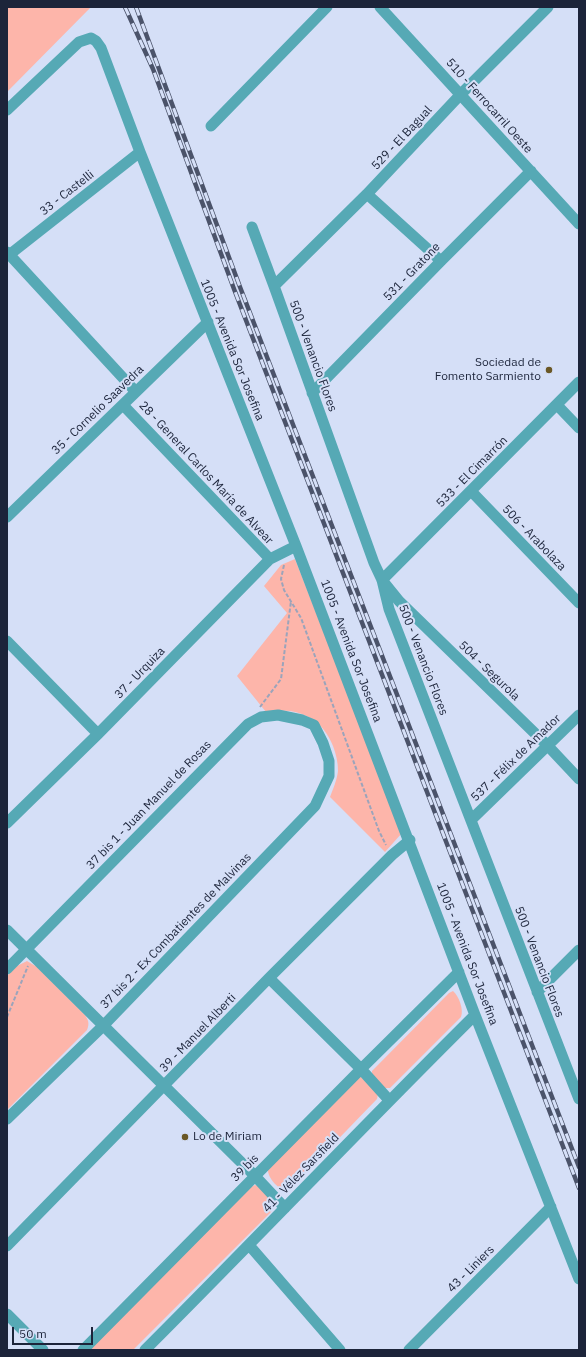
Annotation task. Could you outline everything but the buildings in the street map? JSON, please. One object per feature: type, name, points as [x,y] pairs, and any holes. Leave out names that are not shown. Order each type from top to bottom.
[{"type":"street","points":[[211,126],[327,7]]},
{"type":"street","name":"510 - Ferrocarril Oeste","points":[[380,7],[579,224]]},
{"type":"street","name":"529 - El Bagual","points":[[274,286],[367,194],[461,94],[548,7]]},
{"type":"street","name":"1005 - Avenida Sor Josefina","points":[[7,110],[78,42],[91,38],[96,40],[101,48],[140,152],[208,322],[291,548],[410,840],[459,972],[579,1279]]},
{"type":"street","name":"33 - Castelli","points":[[8,254],[140,152]]},
{"type":"street","name":"531 - Gratone","points":[[312,393],[531,171]]},
{"type":"street","points":[[367,194],[441,261]]},
{"type":"street","name":"500 - Venancio Flores","points":[[252,227],[374,563],[382,580],[389,609],[579,1099]]},
{"type":"street","name":"28 - General Carlos María de Alvear","points":[[8,254],[136,392]]},
{"type":"street","name":"35 - Cornelio Saavedra","points":[[7,517],[208,322]]},
{"type":"street","name":"533 - El Cimarrón","points":[[382,580],[579,382]]},
{"type":"street","points":[[557,404],[579,428]]},
{"type":"street","name":"28 - General Carlos María de Alvear","points":[[123,405],[270,559]]},
{"type":"street","name":"506 - Arabolaza","points":[[471,491],[579,603]]},
{"type":"street","name":"37 - Urquiza","points":[[7,823],[98,734],[270,559],[291,548]]},
{"type":"street","name":"504 - Segurola","points":[[382,580],[399,601],[548,746],[579,779]]},
{"type":"street","points":[[7,641],[98,734]]},
{"type":"street","name":"37 bis 1 - Juan Manuel de Rosas","points":[[7,969],[29,953],[248,724],[262,717],[278,715],[302,720],[314,725],[323,743]]},
{"type":"street","name":"537 - Félix de Amador","points":[[471,820],[579,715]]},
{"type":"street","name":"37 bis 2 - Ex Combatientes de Malvinas","points":[[7,1119],[103,1026],[315,806],[329,776],[329,761],[323,743]]},
{"type":"street","name":"39 - Manuel Alberti","points":[[7,1246],[269,978],[392,855],[410,840]]},
{"type":"street","points":[[7,930],[256,1176],[285,1208]]},
{"type":"street","points":[[537,992],[579,950]]},
{"type":"street","name":"39 bis","points":[[83,1350],[459,972]]},
{"type":"street","points":[[269,978],[361,1069],[389,1100]]},
{"type":"street","name":"41 - Vélez Sarsfield","points":[[145,1350],[389,1100],[476,1014]]},
{"type":"street","name":"43 - Liniers","points":[[410,1350],[551,1207]]},
{"type":"street","points":[[249,1245],[340,1350]]},
{"type":"street","points":[[7,1314],[43,1350]]},
{"type":"path","points":[[291,548],[281,579],[284,590],[301,618],[379,831],[392,855]]},
{"type":"path","points":[[248,724],[281,679],[291,601]]},
{"type":"path","points":[[7,1017],[29,953]]},
{"type":"shaded area","points":[[7,7],[91,7],[7,92]]},
{"type":"shaded area","points":[[295,559],[402,833],[385,852],[330,797],[337,778],[338,764],[333,746],[322,728],[315,721],[297,712],[266,712],[237,676],[287,613],[264,586],[281,565]]},
{"type":"shaded area","points":[[27,961],[37,967],[84,1014],[88,1025],[87,1030],[7,1110],[7,976],[17,966]]},
{"type":"shaded area","points":[[453,991],[460,1003],[462,1011],[461,1017],[390,1088],[385,1088],[372,1075],[372,1071],[449,993]]},
{"type":"shaded area","points":[[357,1077],[361,1077],[378,1094],[377,1099],[288,1191],[281,1189],[272,1180],[268,1173],[268,1169]]},
{"type":"shaded area","points":[[255,1185],[258,1186],[274,1203],[274,1207],[271,1212],[133,1350],[89,1350],[251,1187]]},
{"type":"railway","points":[[125,7],[153,69],[234,289],[579,1188]]},
{"type":"railway","points":[[136,7],[240,287],[579,1167]]},
{"type":"place","name":"Sociedad de Fomento Sarmiento","points":[[549,370]]},
{"type":"place","name":"Lo de Miriam","points":[[185,1137]]}]
